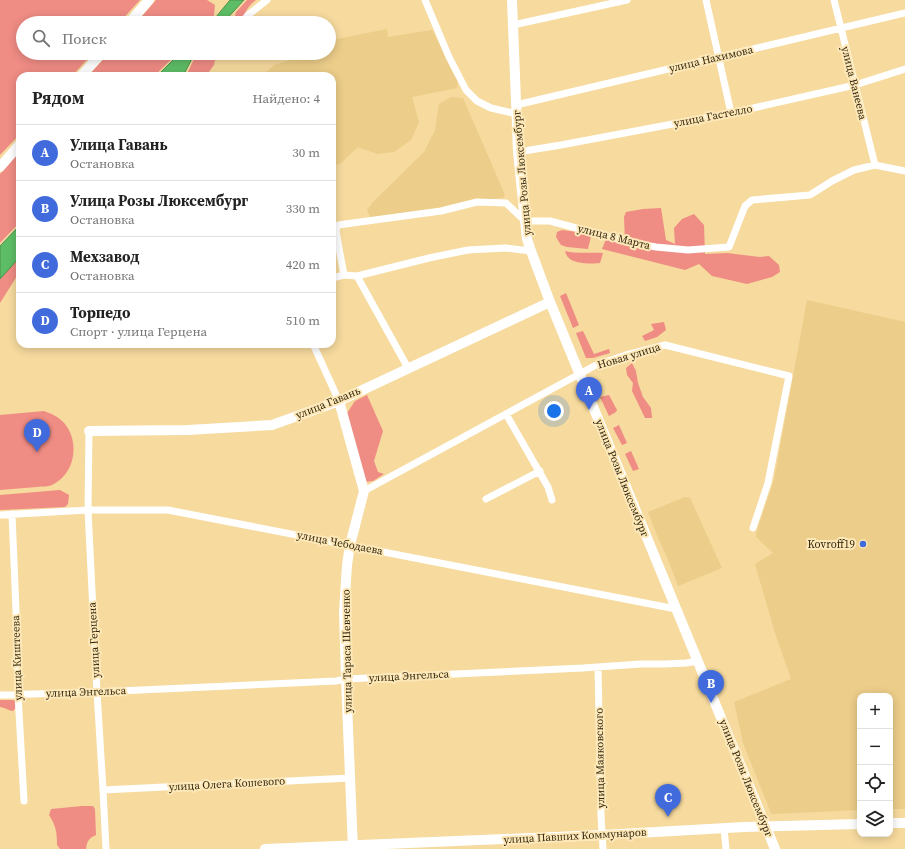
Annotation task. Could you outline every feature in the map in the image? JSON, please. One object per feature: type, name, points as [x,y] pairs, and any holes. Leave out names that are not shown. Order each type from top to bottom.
[{"type":"street","points":[[135,16],[149,0]]},
{"type":"street","points":[[247,16],[267,0]]},
{"type":"street","points":[[425,0],[449,57],[466,90],[477,101],[492,108],[516,109]]},
{"type":"street","name":"улица Розы Люксембург","points":[[512,0],[518,152],[527,239],[550,302],[775,849]]},
{"type":"street","points":[[513,25],[627,0]]},
{"type":"street","points":[[706,0],[731,113]]},
{"type":"street","name":"улица Ванеева","points":[[834,0],[875,165]]},
{"type":"street","name":"улица Нахимова","points":[[516,109],[719,57],[905,12]]},
{"type":"street","points":[[85,72],[96,60]]},
{"type":"street","name":"улица Гастелло","points":[[518,152],[731,113],[855,85],[905,69]]},
{"type":"street","points":[[0,167],[16,149]]},
{"type":"street","name":"улица 8 Марта","points":[[525,221],[550,221],[632,243],[656,247],[688,250],[729,248],[745,206],[752,200],[810,195],[854,170],[875,165],[905,171]]},
{"type":"street","points":[[344,275],[336,231],[338,225],[441,211],[477,202],[506,203],[525,221]]},
{"type":"street","points":[[336,277],[344,275],[357,276],[468,250],[505,248],[531,250]]},
{"type":"street","points":[[357,276],[408,368]]},
{"type":"street","name":"улица Гавань","points":[[89,431],[188,430],[272,426],[339,401],[550,302]]},
{"type":"street","name":"Новая улица","points":[[364,491],[579,373],[596,365],[665,344],[789,376],[768,482],[753,528]]},
{"type":"street","points":[[315,348],[339,401],[364,491]]},
{"type":"street","points":[[506,414],[540,471],[548,487],[552,500]]},
{"type":"street","name":"улица Герцена","points":[[89,431],[88,510],[106,849]]},
{"type":"street","points":[[486,499],[540,471]]},
{"type":"street","name":"улица Тараса Шевченко","points":[[353,847],[344,612],[347,565],[350,545],[364,491]]},
{"type":"street","name":"улица Чебодаева","points":[[0,515],[88,510],[168,510],[676,609]]},
{"type":"street","name":"улица Киштеева","points":[[12,514],[18,694],[24,802]]},
{"type":"street","name":"улица Энгельса","points":[[0,695],[336,681],[698,661]]},
{"type":"street","name":"улица Маяковского","points":[[598,667],[600,807],[603,849]]},
{"type":"street","name":"улица Олега Кошевого","points":[[103,790],[350,778]]},
{"type":"street","points":[[893,824],[905,823]]},
{"type":"street","name":"улица Павших Коммунаров","points":[[266,849],[353,847],[724,828],[857,824]]},
{"type":"street","points":[[724,828],[726,849]]},
{"type":"shaded area","points":[[0,0],[140,0],[125,16],[16,16],[16,60],[87,60],[76,72],[16,72],[16,138],[0,155]]},
{"type":"shaded area","points":[[156,0],[207,0],[215,5],[213,16],[142,16]]},
{"type":"shaded area","points":[[230,0],[244,0],[229,16],[217,16]]},
{"type":"shaded area","points":[[247,0],[256,0],[248,8],[244,16],[235,16],[236,12]]},
{"type":"shaded area","points":[[387,29],[388,37],[432,30],[458,81],[457,88],[412,97],[419,122],[411,140],[394,152],[377,154],[358,147],[341,163],[336,165],[336,72],[266,72],[274,65],[291,60],[336,60],[337,39]]},
{"type":"shaded area","points":[[103,60],[171,60],[158,72],[92,72]]},
{"type":"shaded area","points":[[173,60],[191,60],[185,72],[161,72]]},
{"type":"shaded area","points":[[194,60],[215,60],[214,65],[209,72],[188,72]]},
{"type":"shaded area","points":[[451,97],[463,98],[505,195],[503,198],[490,199],[444,209],[371,218],[367,210],[373,202],[424,152],[435,130],[439,104]]},
{"type":"shaded area","points":[[16,156],[16,226],[0,243],[0,174]]},
{"type":"shaded area","points":[[661,208],[666,240],[675,244],[674,228],[682,219],[694,214],[704,225],[705,254],[727,253],[760,257],[769,256],[779,265],[780,272],[772,277],[747,284],[712,276],[699,264],[685,270],[602,249],[606,239],[625,243],[624,217],[626,212]]},
{"type":"shaded area","points":[[16,229],[16,261],[0,279],[0,246]]},
{"type":"shaded area","points":[[562,230],[591,236],[588,249],[561,245],[556,237],[557,232]]},
{"type":"shaded area","points":[[565,251],[579,253],[603,253],[600,263],[588,263],[570,259]]},
{"type":"shaded area","points":[[16,259],[16,278],[0,303],[0,274]]},
{"type":"shaded area","points":[[566,293],[579,325],[573,328],[560,296]]},
{"type":"shaded area","points":[[807,300],[905,322],[905,809],[893,809],[893,693],[857,693],[857,810],[771,813],[743,743],[734,702],[791,679],[775,633],[755,564],[773,553],[756,537],[756,533],[774,480]]},
{"type":"shaded area","points":[[664,322],[666,330],[657,337],[645,341],[642,336],[654,330],[651,324]]},
{"type":"shaded area","points":[[583,331],[594,354],[609,349],[610,353],[593,358],[586,358],[576,333]]},
{"type":"shaded area","points":[[632,363],[636,371],[643,397],[651,408],[652,418],[645,418],[632,391],[633,383],[627,375],[626,368]]},
{"type":"shaded area","points":[[367,395],[383,431],[374,461],[378,472],[384,474],[373,481],[366,482],[347,413],[355,401]]},
{"type":"shaded area","points":[[609,395],[617,410],[609,416],[600,397]]},
{"type":"shaded area","points":[[44,411],[60,419],[65,424],[73,440],[73,458],[66,474],[50,486],[0,490],[0,415]]},
{"type":"shaded area","points":[[619,425],[627,443],[622,445],[613,428]]},
{"type":"shaded area","points":[[631,451],[639,469],[633,471],[625,454]]},
{"type":"shaded area","points":[[60,490],[69,495],[68,504],[65,507],[0,510],[0,495]]},
{"type":"shaded area","points":[[685,497],[690,498],[722,568],[678,586],[648,512]]},
{"type":"shaded area","points":[[0,700],[14,700],[17,702],[17,706],[13,711],[0,707]]},
{"type":"shaded area","points":[[93,806],[95,809],[96,835],[89,840],[86,849],[60,849],[57,845],[55,826],[49,815],[51,809]]},
{"type":"place","name":"Улица Гавань","points":[[589,410]]},
{"type":"place","name":"Торпедо","points":[[37,452]]},
{"type":"place","name":"Kovroff19","points":[[863,544]]},
{"type":"place","name":"Улица Розы Люксембург","points":[[711,703]]},
{"type":"place","name":"Мехзавод","points":[[668,817]]}]
